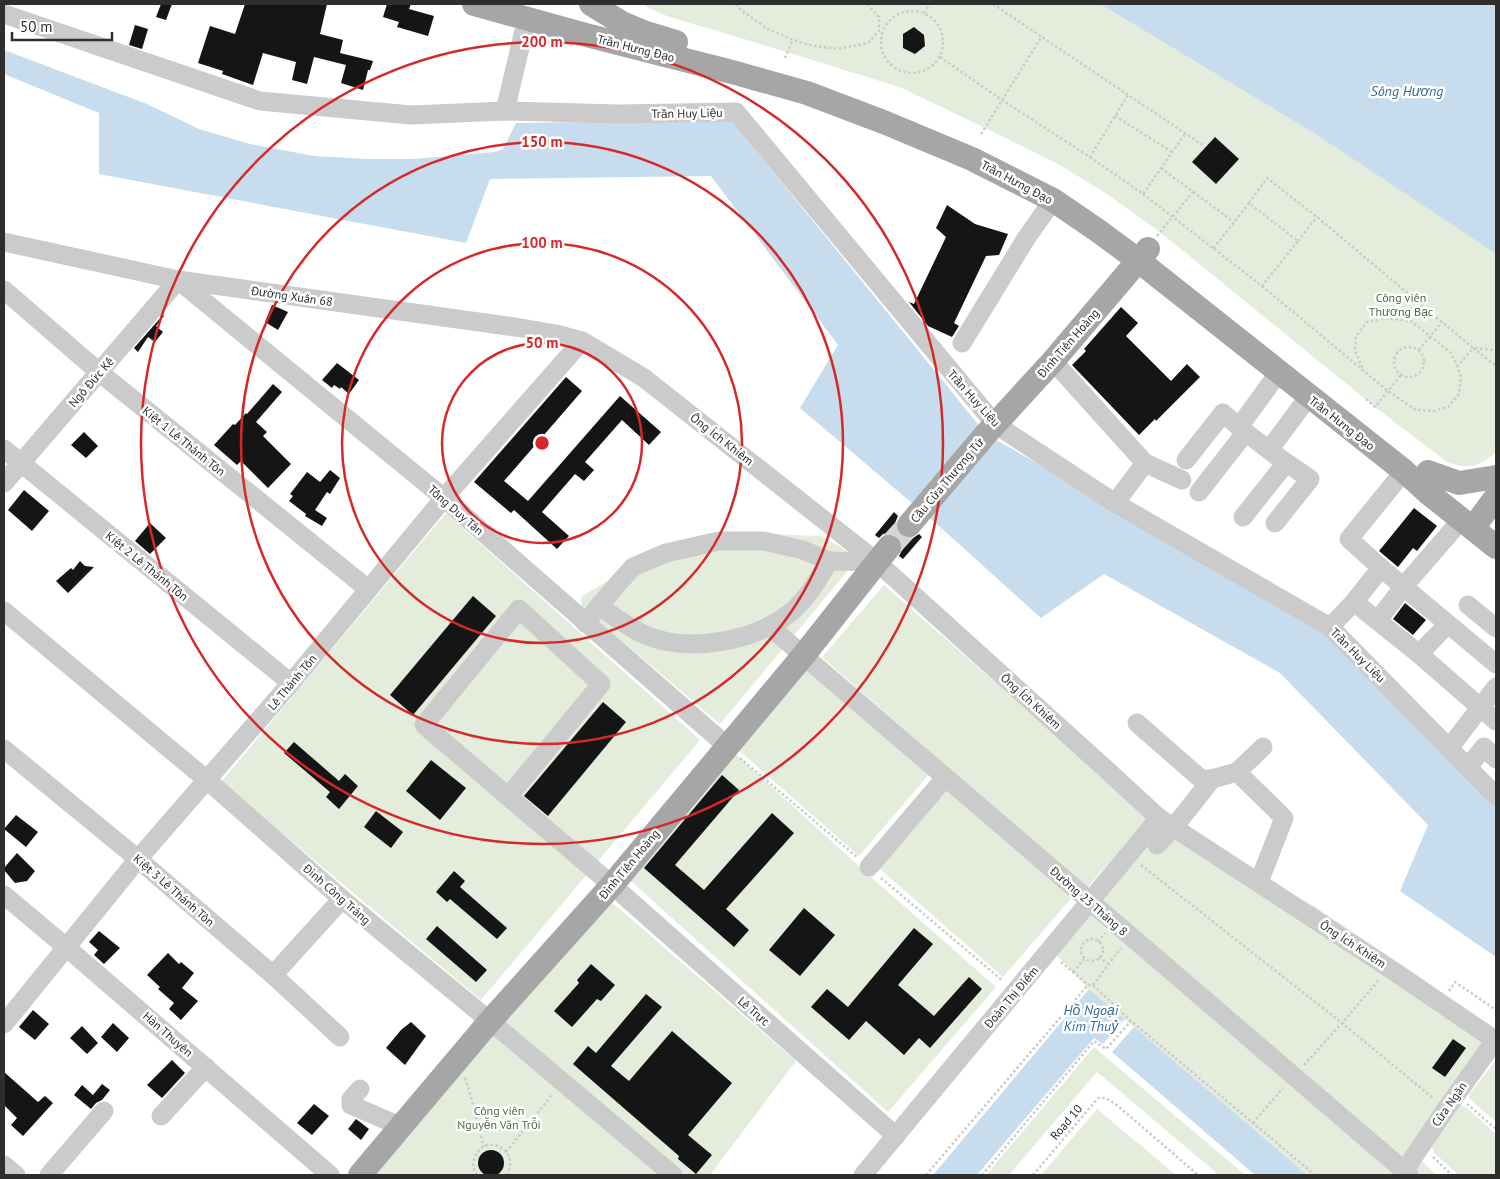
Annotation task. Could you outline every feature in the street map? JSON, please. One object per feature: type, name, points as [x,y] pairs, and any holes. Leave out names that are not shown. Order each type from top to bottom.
[{"type":"main road","name":"Trần Hưng Đạo","points":[[474,4],[732,72],[807,94],[886,123],[972,159],[1053,200],[1097,230],[1147,250],[1279,372],[1404,471],[1478,523]]},
{"type":"main road","name":"Trần Hưng Đạo","points":[[594,5],[622,23],[646,33],[783,72],[896,112],[975,145],[1047,180],[1104,216],[1428,472],[1478,523]]},
{"type":"main road","points":[[586,35],[594,5]]},
{"type":"main road","name":"Đinh Tiên Hoàng","points":[[991,429],[1053,361],[1147,250]]},
{"type":"main road","name":"Cầu Cửa Thượng Tứ","points":[[908,525],[991,429]]},
{"type":"main road","points":[[1428,472],[1459,483],[1496,477]]},
{"type":"main road","points":[[1496,497],[1478,523],[1496,547]]},
{"type":"main road","name":"Đinh Tiên Hoàng","points":[[360,1175],[490,1022],[612,885],[803,656],[883,555]]},
{"type":"street","points":[[4,14],[260,101],[412,115],[504,111],[527,18]]},
{"type":"street","name":"Trần Huy Liệu","points":[[504,111],[618,114],[736,112],[991,429],[1115,503],[1330,626],[1496,796]]},
{"type":"street","points":[[962,343],[1027,237],[1053,200]]},
{"type":"street","name":"Đường Xuân 68","points":[[4,242],[178,280],[515,327],[556,334],[582,341]]},
{"type":"street","name":"Ngô Đức Kế","points":[[4,483],[178,280]]},
{"type":"street","name":"Tống Duy Tân","points":[[178,280],[444,498],[728,747]]},
{"type":"street","name":"Kiệt 1 Lê Thánh Tôn","points":[[4,290],[99,372],[368,589]]},
{"type":"street","name":"Lê Thánh Tôn","points":[[5,1020],[138,859],[291,683],[444,498],[582,341]]},
{"type":"street","name":"Ông Ích Khiêm","points":[[582,341],[644,378],[883,555],[1108,771],[1166,822],[1496,1039]]},
{"type":"street","points":[[1053,361],[1145,463],[1182,480]]},
{"type":"street","points":[[1199,492],[1279,372]]},
{"type":"street","points":[[1269,450],[1309,396]]},
{"type":"street","points":[[1186,460],[1223,413],[1242,430],[1310,479],[1275,523]]},
{"type":"street","name":"Kiệt 2 Lê Thánh Tôn","points":[[4,449],[291,683]]},
{"type":"street","points":[[1115,503],[1145,463]]},
{"type":"street","points":[[1243,517],[1286,463]]},
{"type":"street","points":[[1404,471],[1349,539],[1496,664]]},
{"type":"street","points":[[1378,620],[1404,586],[1478,523]]},
{"type":"street","points":[[585,623],[633,567],[666,553],[719,541],[764,541],[803,550],[829,561],[883,555]]},
{"type":"street","points":[[599,606],[636,630],[668,642],[704,643],[731,639],[769,626],[790,612],[814,587],[829,561]]},
{"type":"street","points":[[1330,626],[1354,602],[1381,568]]},
{"type":"street","points":[[1354,602],[1419,654],[1496,722]]},
{"type":"street","points":[[1468,605],[1496,628]]},
{"type":"street","name":"Lê Trực","points":[[508,797],[601,684],[519,610],[424,725],[508,797],[612,885],[896,1136]]},
{"type":"street","name":"Đinh Công Tráng","points":[[4,611],[207,780],[342,900],[673,1175]]},
{"type":"street","points":[[1419,654],[1447,624]]},
{"type":"street","name":"Đường 23 Tháng 8","points":[[769,626],[1406,1173]]},
{"type":"street","points":[[1450,747],[1496,687]]},
{"type":"street","points":[[1137,723],[1201,779],[1212,779],[1237,772],[1264,747]]},
{"type":"street","points":[[1468,768],[1484,747],[1496,759]]},
{"type":"street","name":"Kiệt 3 Lê Thánh Tôn","points":[[4,749],[138,859],[340,1037]]},
{"type":"street","points":[[1237,772],[1284,818],[1259,882]]},
{"type":"street","points":[[869,867],[945,778]]},
{"type":"street","points":[[1157,845],[1166,822],[1212,779]]},
{"type":"street","name":"Đoàn Thị Điểm","points":[[863,1175],[1128,855],[1166,822]]},
{"type":"street","name":"Hàn Thuyên","points":[[4,895],[330,1175]]},
{"type":"street","points":[[273,976],[342,900]]},
{"type":"street","name":"Cửa Ngăn","points":[[1406,1173],[1420,1146],[1496,1039]]},
{"type":"street","points":[[161,1116],[206,1067]]},
{"type":"street","points":[[360,1089],[351,1099],[352,1105],[402,1127]]},
{"type":"street","points":[[49,1175],[104,1111]]},
{"type":"street","points":[[4,1165],[16,1175]]},
{"type":"path","points":[[736,4],[742,11],[768,29],[792,40],[814,46],[838,49],[868,43],[881,32],[895,16],[904,12],[924,13],[933,19],[943,36],[943,47],[940,57],[934,65],[925,71],[915,74],[895,69],[882,52],[881,32],[878,17],[867,4]]},
{"type":"path","points":[[924,13],[930,4]]},
{"type":"path","points":[[993,4],[1204,146]]},
{"type":"path","points":[[981,134],[1042,36]]},
{"type":"path","points":[[785,58],[792,40]]},
{"type":"path","points":[[940,57],[1143,194],[1262,286],[1363,369],[1388,392],[1416,410],[1434,411],[1448,407],[1459,394],[1460,377],[1450,352],[1410,321],[1384,318],[1367,322],[1356,336],[1355,351],[1363,369]]},
{"type":"path","points":[[1090,157],[1128,95]]},
{"type":"path","points":[[1115,116],[1172,152]]},
{"type":"path","points":[[1143,194],[1186,133]]},
{"type":"path","points":[[1161,168],[1234,222]]},
{"type":"path","points":[[1214,249],[1267,178],[1317,217],[1496,366]]},
{"type":"path","points":[[1147,250],[1193,192]]},
{"type":"path","points":[[1249,203],[1298,241]]},
{"type":"path","points":[[1262,286],[1317,217]]},
{"type":"path","points":[[1419,350],[1443,322]]},
{"type":"path","points":[[1409,346],[1419,350],[1424,358],[1423,368],[1416,375],[1406,376],[1401,374],[1395,365],[1396,354],[1399,350],[1409,346]]},
{"type":"path","points":[[1473,348],[1496,350]]},
{"type":"path","points":[[1457,367],[1473,348]]},
{"type":"path","points":[[1366,399],[1375,407],[1401,374]]},
{"type":"path","points":[[1128,855],[1342,1023],[1451,1101],[1496,1129]]},
{"type":"path","points":[[1092,985],[1130,936]]},
{"type":"path","points":[[1089,940],[1098,942],[1102,950],[1099,957],[1094,961],[1085,958],[1081,950],[1085,942],[1089,940]]},
{"type":"path","points":[[1048,952],[1088,985],[1092,985],[1131,1021],[1315,1175]]},
{"type":"path","points":[[1099,957],[1108,964]]},
{"type":"path","points":[[1073,972],[1085,958]]},
{"type":"path","points":[[1253,1123],[1390,968]]},
{"type":"path","points":[[1442,1003],[1455,982],[1496,1010]]},
{"type":"path","points":[[926,1175],[1088,985]]},
{"type":"path","points":[[982,1175],[1094,1041],[1106,1049],[1131,1021]]},
{"type":"path","points":[[453,1066],[462,1075],[470,1090],[484,1146]]},
{"type":"path","points":[[506,1152],[562,1082]]},
{"type":"path","name":"Road 10","points":[[1033,1175],[1098,1098],[1106,1098],[1118,1106],[1198,1175]]},
{"type":"path","points":[[477,1175],[473,1165],[476,1153],[484,1146],[493,1145],[500,1146],[506,1152],[510,1162],[510,1169],[507,1175]]},
{"type":"path","points":[[1420,1146],[1452,1175]]},
{"type":"green space","name":"Công viên Thương Bạc","points":[[644,4],[1100,4],[1312,132],[1496,254],[1496,452],[1473,466],[1461,466],[1447,462],[1375,407],[1160,232],[1110,196],[1060,165],[902,88],[667,16],[648,8]]},
{"type":"green space","points":[[446,513],[700,740],[481,1000],[221,782]]},
{"type":"green space","points":[[763,534],[821,536],[847,551],[851,567],[720,724],[582,607],[582,596],[620,574]]},
{"type":"green space","points":[[884,585],[1149,817],[1086,889],[822,657]]},
{"type":"green space","points":[[807,664],[930,773],[859,856],[735,747]]},
{"type":"green space","points":[[732,751],[996,987],[888,1112],[623,874]]},
{"type":"green space","points":[[951,786],[1074,895],[1003,977],[879,868]]},
{"type":"green space","points":[[1163,827],[1314,906],[1496,1029],[1496,1052],[1421,1160],[1436,1175],[1307,1175],[1089,989],[1055,953]]},
{"type":"green space","points":[[609,900],[796,1061],[710,1175],[685,1175],[503,1021]]},
{"type":"green space","name":"Công viên Nguyễn Văn Trỗi","points":[[492,1035],[659,1175],[372,1175]]},
{"type":"green space","points":[[1094,1047],[1245,1175],[1219,1175],[1097,1072],[1009,1175],[986,1175]]},
{"type":"green space","points":[[1496,1060],[1496,1122],[1469,1098],[1469,1095]]},
{"type":"green space","points":[[1459,1104],[1467,1108],[1496,1134],[1496,1175],[1459,1175],[1434,1153],[1431,1143]]},
{"type":"green space","points":[[1097,1109],[1176,1175],[1041,1175]]},
{"type":"water","name":"Sông Hương","points":[[1100,4],[1496,4],[1496,254],[1312,132]]},
{"type":"water","points":[[4,50],[147,104],[199,129],[250,144],[314,156],[413,159],[495,152],[503,149],[516,123],[731,120],[986,434],[1316,623],[1496,806],[1496,957],[1400,891],[1428,825],[1280,673],[1104,574],[1041,618],[939,526],[800,408],[838,345],[711,176],[490,179],[466,243],[99,174],[99,113],[4,74]]},
{"type":"water","name":"Hồ Ngoại Kim Thuỷ","points":[[1089,989],[1125,1019],[1103,1044],[1094,1038],[977,1175],[933,1175]]},
{"type":"water","name":"Hồ Ngoại Kim Thuỷ","points":[[1134,1027],[1307,1175],[1255,1175],[1112,1052]]},
{"type":"building","points":[[161,4],[172,4],[166,20],[156,17]]},
{"type":"building","points":[[245,4],[327,4],[320,34],[343,40],[340,53],[373,61],[370,70],[368,70],[363,90],[341,83],[346,65],[314,57],[307,84],[292,80],[296,62],[263,53],[253,85],[222,74],[223,71],[198,63],[210,26],[235,34]]},
{"type":"building","points":[[387,4],[411,4],[409,9],[434,16],[428,36],[397,27],[399,22],[383,17]]},
{"type":"building","points":[[135,25],[148,29],[142,49],[129,45]]},
{"type":"building","points":[[914,27],[924,35],[925,46],[915,54],[903,48],[903,34]]},
{"type":"building","points":[[1215,137],[1239,159],[1216,184],[1192,162]]},
{"type":"building","points":[[947,205],[975,224],[1008,234],[999,255],[986,256],[954,323],[959,326],[952,337],[928,326],[909,302],[914,304],[946,237],[936,228]]},
{"type":"building","points":[[272,305],[288,312],[278,330],[265,322]]},
{"type":"building","points":[[1121,307],[1138,323],[1126,336],[1171,381],[1187,364],[1200,377],[1156,421],[1155,419],[1139,435],[1072,365],[1086,351],[1084,349]]},
{"type":"building","points":[[163,315],[156,326],[163,332],[155,342],[148,337],[138,352],[134,348]]},
{"type":"building","points":[[337,363],[359,380],[349,394],[341,387],[340,389],[334,385],[332,388],[322,380]]},
{"type":"building","points":[[566,377],[582,391],[504,481],[528,501],[620,396],[661,432],[649,445],[622,420],[585,462],[594,470],[584,481],[575,474],[542,512],[569,536],[557,549],[514,510],[511,513],[474,482]]},
{"type":"building","points":[[273,384],[282,392],[256,422],[267,432],[263,436],[291,464],[268,488],[241,461],[237,465],[214,445],[233,424],[235,425],[247,414]]},
{"type":"building","points":[[84,432],[98,446],[86,458],[71,445]]},
{"type":"building","points":[[330,470],[340,478],[330,494],[327,492],[315,510],[327,518],[322,526],[305,516],[306,514],[289,501],[293,496],[290,494],[307,472],[320,482]]},
{"type":"building","points":[[24,490],[49,511],[32,531],[8,510]]},
{"type":"building","points":[[1414,508],[1437,526],[1417,551],[1413,548],[1398,567],[1379,551]]},
{"type":"building","points":[[894,512],[898,516],[895,523],[900,535],[907,539],[919,534],[922,537],[903,559],[899,556],[903,548],[902,541],[898,537],[890,533],[883,534],[879,538],[875,535]]},
{"type":"building","points":[[150,523],[166,538],[150,554],[135,541]]},
{"type":"building","points":[[80,561],[85,566],[94,567],[68,593],[56,581],[71,568],[73,570]]},
{"type":"building","points":[[473,596],[496,616],[413,715],[390,695]]},
{"type":"building","points":[[1405,603],[1426,620],[1413,635],[1393,619]]},
{"type":"building","points":[[603,702],[626,722],[548,816],[524,796]]},
{"type":"building","points":[[294,742],[339,781],[345,774],[358,786],[339,809],[326,797],[330,792],[284,753]]},
{"type":"building","points":[[431,760],[466,788],[440,820],[406,791]]},
{"type":"building","points":[[722,775],[739,790],[675,865],[704,890],[772,813],[794,833],[726,909],[749,930],[734,947],[644,868]]},
{"type":"building","points":[[376,811],[403,832],[391,848],[364,827]]},
{"type":"building","points":[[16,815],[38,832],[26,847],[4,829]]},
{"type":"building","points":[[17,853],[35,871],[27,881],[15,883],[4,868]]},
{"type":"building","points":[[454,871],[465,881],[460,887],[507,928],[497,939],[450,899],[447,902],[436,892]]},
{"type":"building","points":[[804,908],[835,935],[800,976],[769,950]]},
{"type":"building","points":[[437,926],[487,970],[476,982],[426,939]]},
{"type":"building","points":[[914,928],[933,944],[898,985],[934,1016],[969,977],[982,989],[930,1048],[919,1038],[904,1055],[866,1021],[849,1040],[811,1007],[827,989],[848,1007]]},
{"type":"building","points":[[99,931],[120,948],[104,964],[94,955],[98,950],[89,942]]},
{"type":"building","points":[[168,953],[179,964],[181,962],[194,973],[182,988],[198,1001],[181,1020],[169,1009],[174,1003],[158,989],[160,987],[147,975]]},
{"type":"building","points":[[591,964],[615,985],[601,1001],[597,999],[572,1027],[554,1011],[579,983],[577,980]]},
{"type":"building","points":[[646,994],[662,1007],[611,1066],[629,1081],[672,1031],[732,1083],[688,1135],[712,1155],[696,1174],[678,1159],[679,1156],[573,1064],[588,1046],[596,1053]]},
{"type":"building","points":[[33,1010],[49,1024],[35,1040],[19,1027]]},
{"type":"building","points":[[411,1022],[426,1036],[405,1065],[386,1048],[401,1030]]},
{"type":"building","points":[[113,1023],[129,1038],[117,1052],[101,1037]]},
{"type":"building","points":[[82,1026],[98,1043],[87,1054],[70,1038]]},
{"type":"building","points":[[1453,1039],[1466,1048],[1445,1077],[1432,1068]]},
{"type":"building","points":[[172,1060],[185,1073],[162,1098],[147,1085]]},
{"type":"building","points":[[4,1072],[38,1102],[45,1096],[53,1103],[23,1136],[11,1125],[17,1118],[4,1105]]},
{"type":"building","points":[[102,1084],[110,1090],[91,1109],[74,1095],[82,1085],[93,1095]]},
{"type":"building","points":[[314,1104],[329,1116],[312,1135],[297,1123]]},
{"type":"building","points":[[356,1119],[369,1129],[361,1140],[348,1129]]},
{"type":"building","points":[[491,1150],[500,1154],[504,1163],[500,1172],[491,1176],[482,1172],[478,1163],[482,1154]]},
{"type":"tunnel","points":[[889,547],[909,525]]}]
